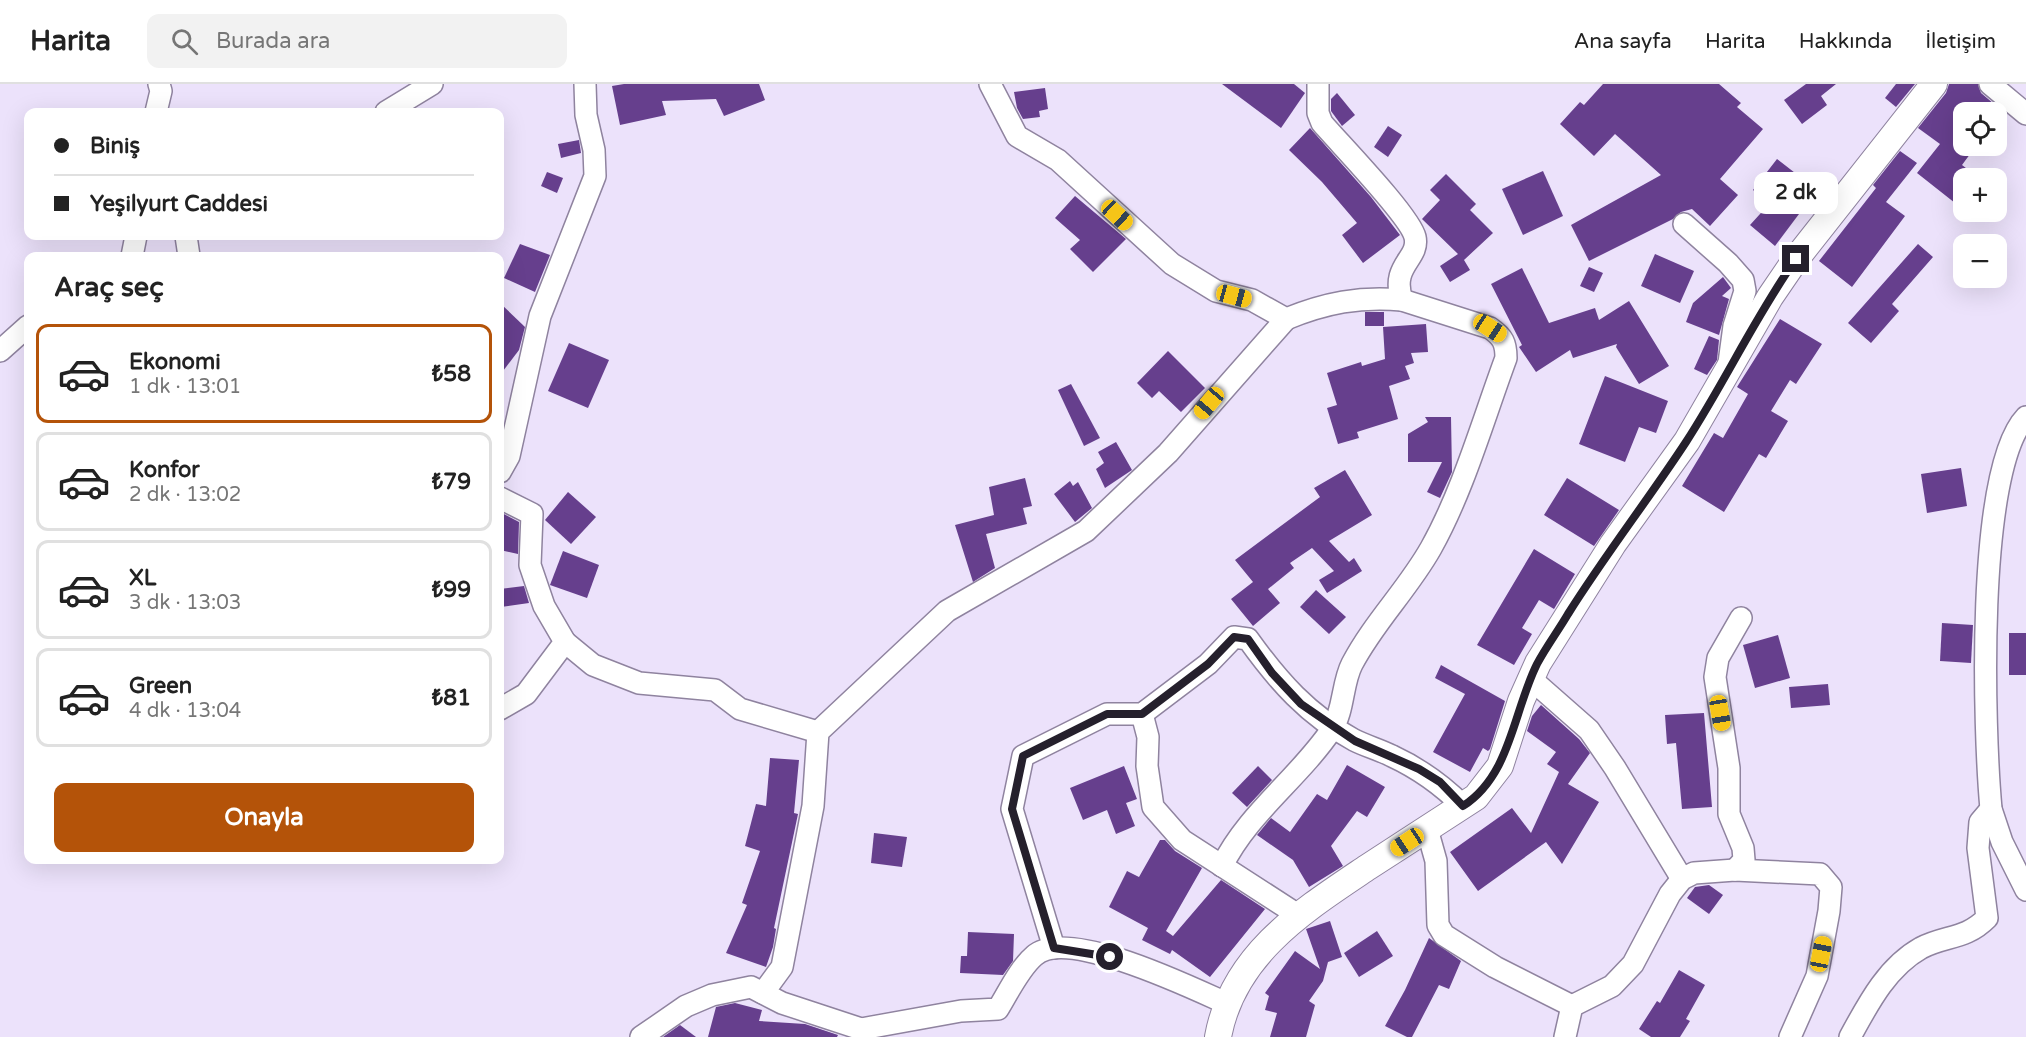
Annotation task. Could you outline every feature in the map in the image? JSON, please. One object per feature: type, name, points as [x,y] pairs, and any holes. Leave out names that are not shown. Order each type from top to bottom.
[{"type":"main road","points":[[1218,1037],[1228,1004],[1241,979],[1260,952],[1298,915],[1463,806],[1483,790],[1500,766],[1531,679],[1542,656],[1613,544],[1687,441],[1755,321],[1796,259],[1934,84]]},
{"type":"street","points":[[157,108],[161,91],[159,84]]},
{"type":"street","points":[[393,108],[432,84]]},
{"type":"street","points":[[504,464],[508,456],[540,316],[595,176],[594,150],[586,115],[585,84]]},
{"type":"street","points":[[990,84],[1017,136],[1058,160],[1172,264],[1216,291],[1252,300],[1286,319]]},
{"type":"street","points":[[1318,84],[1318,113],[1322,123],[1397,210],[1415,237],[1415,247],[1398,276],[1397,287],[1402,300]]},
{"type":"street","points":[[1990,84],[2026,114]]},
{"type":"street","points":[[1684,224],[1728,263],[1743,280],[1745,291],[1734,327],[1728,367]]},
{"type":"street","points":[[763,993],[782,967],[813,806],[818,732],[947,611],[1086,531],[1168,453],[1286,319],[1316,307],[1351,299],[1402,300],[1490,328],[1501,335],[1506,344],[1506,358],[1443,525],[1413,578],[1382,614],[1351,666],[1333,727],[1244,828],[1222,866]]},
{"type":"street","points":[[0,351],[24,330]]},
{"type":"street","points":[[2026,417],[2011,441],[2004,465],[1996,501],[1986,585],[1991,809],[2002,842],[2026,890]]},
{"type":"street","points":[[504,500],[532,514],[530,565],[544,606],[565,642],[593,665],[639,683],[715,690],[740,709],[818,732]]},
{"type":"street","points":[[1735,870],[1744,860],[1743,848],[1729,814],[1729,768],[1715,677],[1718,658],[1741,618]]},
{"type":"street","points":[[1054,948],[1012,809],[1023,756],[1107,714],[1142,714],[1208,664],[1234,637],[1241,636],[1248,639],[1272,673],[1301,704],[1355,741],[1419,769],[1440,782],[1463,806]]},
{"type":"street","points":[[504,707],[526,693],[565,642]]},
{"type":"street","points":[[1531,679],[1589,730],[1615,768],[1682,879]]},
{"type":"street","points":[[1142,714],[1148,737],[1147,766],[1153,807],[1182,840],[1298,915]]},
{"type":"street","points":[[1850,1037],[1866,1007],[1893,970],[1922,948],[1975,930],[1987,918],[1978,848],[1980,822],[1991,809]]},
{"type":"street","points":[[1427,829],[1436,861],[1438,925],[1444,935],[1495,967],[1572,1006]]},
{"type":"street","points":[[1572,1006],[1612,986],[1633,964],[1658,915],[1682,879],[1694,873],[1735,870],[1820,874],[1827,879],[1831,887],[1817,976],[1790,1037]]},
{"type":"street","points":[[641,1037],[686,1006],[712,995],[752,987],[782,1002],[860,1033],[961,1011],[998,1009],[1034,955],[1054,948],[1127,960],[1228,1004]]},
{"type":"street","points":[[1565,1037],[1572,1006]]},
{"type":"building","points":[[624,84],[759,84],[765,100],[724,116],[716,99],[662,101],[666,115],[620,125],[612,86]]},
{"type":"building","points":[[1222,84],[1294,84],[1305,93],[1281,128]]},
{"type":"building","points":[[1603,84],[1719,84],[1741,103],[1737,107],[1763,129],[1720,179],[1738,195],[1710,226],[1692,209],[1681,212],[1673,219],[1589,261],[1571,225],[1661,175],[1615,134],[1594,156],[1560,124],[1580,102],[1584,105]]},
{"type":"building","points":[[1806,84],[1836,84],[1821,96],[1827,105],[1802,124],[1784,100]]},
{"type":"building","points":[[1896,84],[1915,84],[1896,107],[1885,98]]},
{"type":"building","points":[[1949,84],[1978,84],[1981,93],[1992,102],[1953,102],[1953,156],[1969,156],[1962,165],[1966,168],[1953,168],[1953,201],[1917,173],[1940,144],[1918,128],[1946,93]]},
{"type":"building","points":[[1045,88],[1048,109],[1039,111],[1040,117],[1023,119],[1017,108],[1014,92]]},
{"type":"building","points":[[1337,93],[1355,115],[1342,126],[1331,111],[1331,99]]},
{"type":"building","points":[[1388,126],[1402,135],[1388,157],[1374,147]]},
{"type":"building","points":[[1310,128],[1371,197],[1400,235],[1363,263],[1342,235],[1357,223],[1322,182],[1289,150]]},
{"type":"building","points":[[579,140],[581,153],[561,158],[558,144]]},
{"type":"building","points":[[1900,151],[1917,163],[1886,202],[1905,216],[1852,287],[1819,261],[1876,188],[1873,185]]},
{"type":"building","points":[[1777,159],[1817,190],[1775,246],[1750,225],[1770,203],[1753,190]]},
{"type":"building","points":[[1543,171],[1563,216],[1523,235],[1502,189]]},
{"type":"building","points":[[547,172],[563,178],[557,193],[541,186]]},
{"type":"building","points":[[1446,174],[1476,204],[1470,210],[1493,233],[1464,260],[1470,270],[1450,282],[1440,266],[1458,254],[1422,219],[1440,200],[1430,190]]},
{"type":"building","points":[[1075,196],[1126,239],[1093,272],[1070,249],[1080,240],[1055,218]]},
{"type":"building","points":[[520,244],[550,255],[535,292],[504,278]]},
{"type":"building","points":[[1918,244],[1933,257],[1892,304],[1899,311],[1871,343],[1848,323]]},
{"type":"building","points":[[1655,254],[1694,271],[1680,303],[1641,286]]},
{"type":"building","points":[[1589,267],[1603,273],[1594,292],[1580,286]]},
{"type":"building","points":[[1522,268],[1549,323],[1595,308],[1599,320],[1629,301],[1669,366],[1639,384],[1616,347],[1617,344],[1573,358],[1570,350],[1536,372],[1519,347],[1522,345],[1491,284]]},
{"type":"building","points":[[1723,277],[1731,288],[1722,296],[1729,299],[1719,335],[1686,322],[1693,303]]},
{"type":"building","points":[[504,307],[525,327],[519,350],[504,370]]},
{"type":"building","points":[[1365,312],[1384,312],[1384,326],[1365,326]]},
{"type":"building","points":[[1780,319],[1822,344],[1796,384],[1790,380],[1771,411],[1788,421],[1766,458],[1759,454],[1724,512],[1682,486],[1714,433],[1723,438],[1748,394],[1737,387]]},
{"type":"building","points":[[1426,324],[1428,352],[1411,353],[1414,363],[1405,366],[1410,379],[1389,386],[1398,419],[1357,432],[1359,438],[1338,444],[1327,408],[1337,405],[1327,373],[1361,362],[1362,366],[1385,359],[1383,327]]},
{"type":"building","points":[[1709,336],[1719,340],[1717,360],[1707,375],[1694,369]]},
{"type":"building","points":[[569,343],[609,360],[588,408],[548,391]]},
{"type":"building","points":[[1168,351],[1205,388],[1181,412],[1159,391],[1152,398],[1137,383]]},
{"type":"building","points":[[1605,376],[1668,401],[1656,433],[1639,427],[1625,462],[1579,444]]},
{"type":"building","points":[[1071,384],[1100,438],[1084,446],[1058,390]]},
{"type":"building","points":[[1425,417],[1451,417],[1452,472],[1440,498],[1427,492],[1442,462],[1408,462],[1408,434],[1428,422]]},
{"type":"building","points":[[1116,442],[1132,470],[1105,488],[1096,469],[1104,463],[1098,452]]},
{"type":"building","points":[[1961,468],[1967,506],[1927,513],[1921,474]]},
{"type":"building","points":[[1345,470],[1372,515],[1329,541],[1349,562],[1354,558],[1362,571],[1327,593],[1319,580],[1334,571],[1312,548],[1290,563],[1294,568],[1268,589],[1280,603],[1253,626],[1231,599],[1253,582],[1235,560],[1320,497],[1314,488]]},
{"type":"building","points":[[1025,478],[1032,506],[1023,508],[1027,524],[986,534],[995,568],[973,582],[955,525],[994,515],[989,487]]},
{"type":"building","points":[[1567,478],[1619,510],[1594,546],[1544,515]]},
{"type":"building","points":[[1070,481],[1073,486],[1078,482],[1092,508],[1075,522],[1054,494]]},
{"type":"building","points":[[568,492],[596,517],[571,544],[545,520]]},
{"type":"building","points":[[504,514],[519,522],[518,554],[504,551]]},
{"type":"building","points":[[1534,549],[1575,574],[1554,609],[1539,600],[1522,628],[1532,634],[1514,665],[1477,645]]},
{"type":"building","points":[[563,551],[599,565],[587,598],[550,585]]},
{"type":"building","points":[[524,586],[529,603],[504,607],[504,588]]},
{"type":"building","points":[[1316,590],[1346,617],[1329,634],[1300,607]]},
{"type":"building","points":[[1942,623],[1973,625],[1971,663],[1940,661]]},
{"type":"building","points":[[2009,633],[2026,633],[2026,675],[2009,675]]},
{"type":"building","points":[[1778,635],[1790,678],[1755,688],[1743,645]]},
{"type":"building","points":[[1441,665],[1505,701],[1490,749],[1488,751],[1483,748],[1470,772],[1433,752],[1465,694],[1435,678]]},
{"type":"building","points":[[1828,684],[1830,705],[1791,708],[1789,687]]},
{"type":"building","points":[[1541,705],[1579,739],[1590,753],[1568,784],[1599,802],[1562,864],[1546,842],[1478,891],[1450,852],[1512,808],[1531,833],[1559,772],[1547,764],[1556,752],[1527,731],[1532,716]]},
{"type":"building","points":[[1704,713],[1712,807],[1682,809],[1676,743],[1667,744],[1665,715]]},
{"type":"building","points":[[770,758],[799,760],[794,813],[798,814],[774,928],[776,929],[773,947],[766,967],[726,953],[747,905],[742,903],[760,851],[745,846],[756,804],[766,806]]},
{"type":"building","points":[[1347,765],[1385,787],[1367,817],[1357,811],[1331,846],[1343,866],[1309,887],[1293,860],[1257,835],[1271,818],[1290,832],[1317,794],[1327,800]]},
{"type":"building","points":[[1124,766],[1137,799],[1126,803],[1135,826],[1116,834],[1107,810],[1083,820],[1070,788]]},
{"type":"building","points":[[1258,766],[1272,780],[1247,807],[1232,793]]},
{"type":"building","points":[[874,833],[907,837],[902,867],[871,863]]},
{"type":"building","points":[[1160,840],[1165,840],[1175,851],[1202,868],[1166,931],[1173,936],[1221,880],[1265,909],[1210,977],[1172,950],[1170,954],[1142,940],[1148,928],[1109,907],[1127,871],[1139,877]]},
{"type":"building","points":[[1709,885],[1723,895],[1709,914],[1687,898],[1695,887]]},
{"type":"building","points":[[1330,921],[1342,957],[1328,962],[1323,981],[1309,1001],[1315,1005],[1306,1037],[1270,1037],[1277,1013],[1265,1010],[1269,996],[1265,993],[1295,951],[1320,969],[1306,929]]},
{"type":"building","points":[[1377,931],[1393,956],[1359,977],[1344,953]]},
{"type":"building","points":[[968,932],[1014,934],[1013,961],[1003,975],[960,973],[961,956],[967,956]]},
{"type":"building","points":[[1429,938],[1461,961],[1449,989],[1439,985],[1412,1037],[1407,1037],[1385,1026]]},
{"type":"building","points":[[1679,970],[1705,985],[1686,1019],[1690,1021],[1680,1037],[1651,1037],[1639,1029],[1657,1001],[1660,1003]]},
{"type":"building","points":[[735,1003],[762,1010],[759,1021],[805,1024],[838,1035],[837,1037],[708,1037],[716,1007]]},
{"type":"building","points":[[680,1025],[696,1037],[663,1037]]},
{"type":"route","points":[[1110,957],[1054,948],[1012,809],[1023,756],[1107,714],[1142,714],[1208,664],[1234,637],[1241,636],[1248,639],[1272,673],[1301,704],[1355,741],[1390,755],[1440,782],[1463,806],[1476,797],[1489,783],[1500,766],[1521,701],[1538,663],[1613,544],[1687,441],[1755,321],[1796,259]]}]
